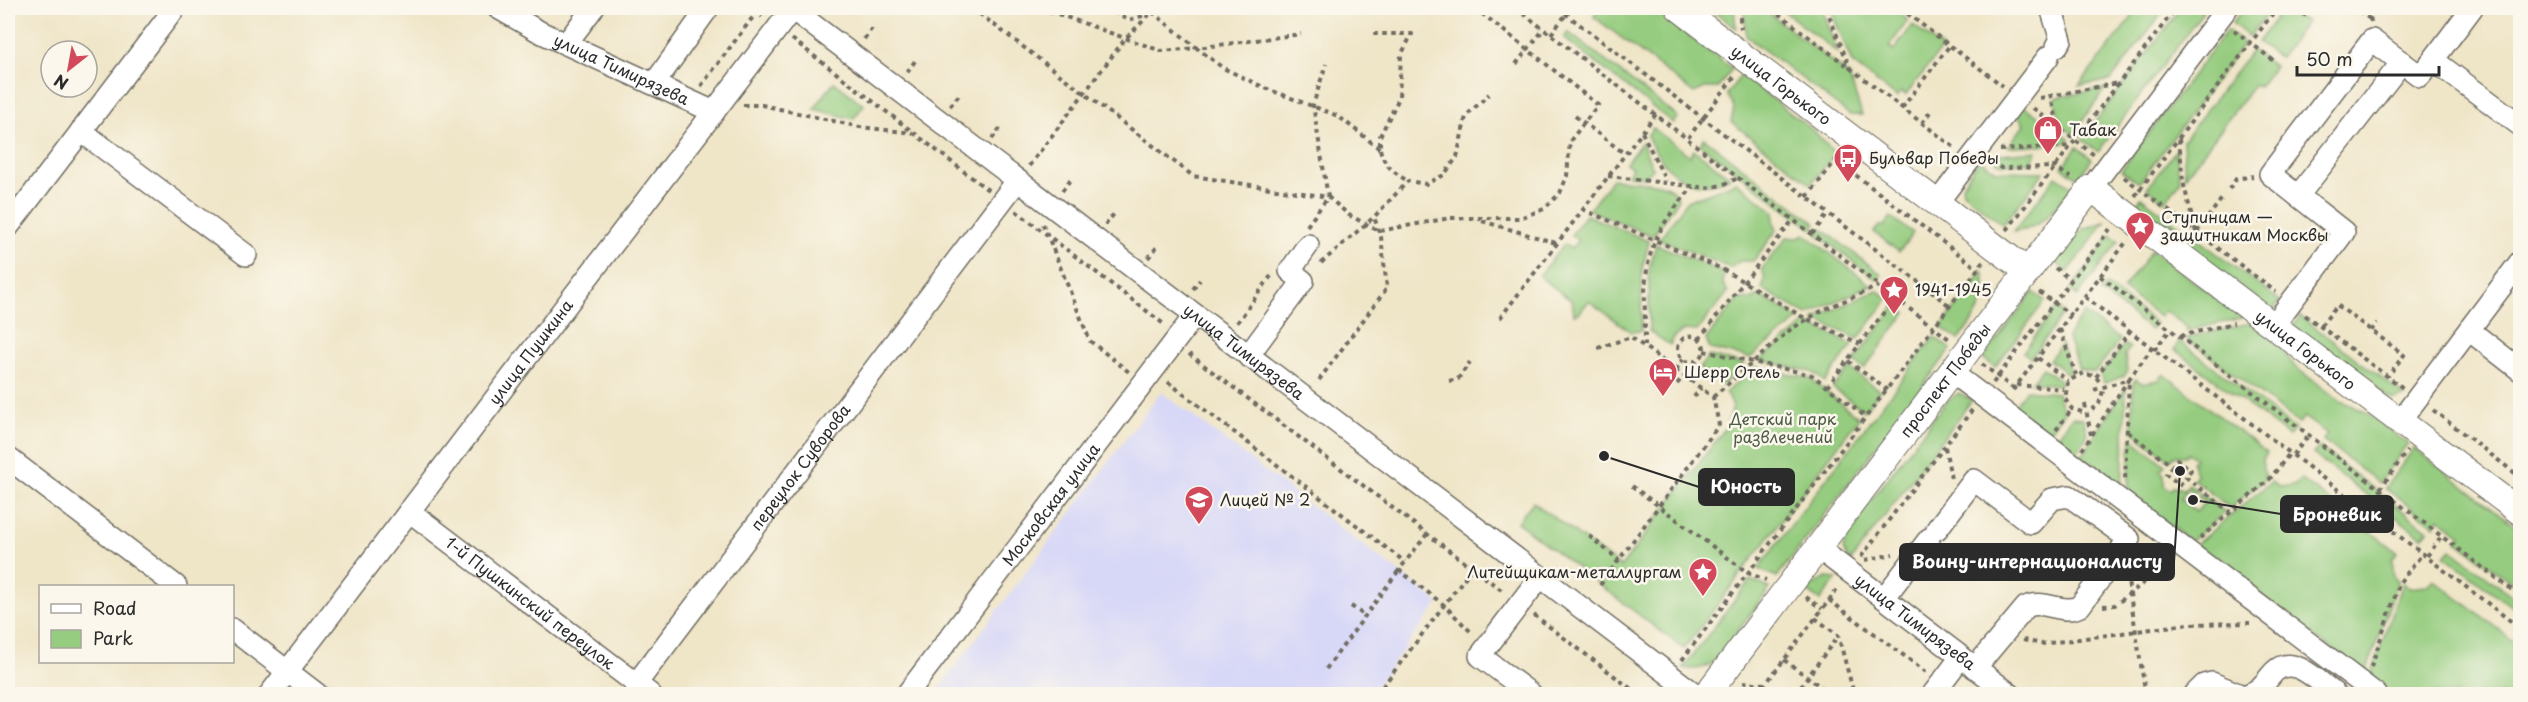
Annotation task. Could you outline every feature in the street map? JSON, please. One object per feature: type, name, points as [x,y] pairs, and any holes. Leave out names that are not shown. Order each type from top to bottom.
[{"type":"main road","name":"улица Горького","points":[[1679,8],[2027,271]]},
{"type":"main road","name":"улица Горького","points":[[2091,188],[2520,512]]},
{"type":"main road","name":"проспект Победы","points":[[1707,694],[1818,548],[1974,382],[2027,271],[2091,188]]},
{"type":"street","points":[[8,226],[175,8]]},
{"type":"street","name":"улица Тимирязева","points":[[498,8],[566,44],[690,100],[716,109]]},
{"type":"street","points":[[566,44],[593,8]]},
{"type":"street","points":[[654,84],[708,8]]},
{"type":"street","name":"улица Тимирязева","points":[[792,8],[1695,694]]},
{"type":"street","name":"улица Пушкина","points":[[270,694],[792,8]]},
{"type":"street","points":[[1936,203],[2021,99],[2061,40],[2051,8]]},
{"type":"street","points":[[2267,321],[2290,303],[2344,232],[2270,174],[2372,40],[2420,76],[2472,8]]},
{"type":"street","name":"проспект Победы","points":[[2091,188],[2223,13]]},
{"type":"street","points":[[2433,60],[2520,125]]},
{"type":"street","points":[[2298,196],[2402,62]]},
{"type":"street","points":[[81,131],[246,255]]},
{"type":"street","name":"переулок Суворова","points":[[643,689],[964,251],[1002,201],[1025,186]]},
{"type":"street","points":[[1248,356],[1303,281],[1290,272],[1308,246]]},
{"type":"street","points":[[2409,428],[2417,399],[2520,262]]},
{"type":"street","name":"Московская улица","points":[[907,694],[1195,315]]},
{"type":"street","points":[[2469,330],[2520,370]]},
{"type":"street","points":[[1974,382],[2046,443],[2372,692]]},
{"type":"street","points":[[8,458],[175,585]]},
{"type":"street","points":[[1884,598],[1974,480],[2031,523],[2052,499],[2069,496],[2129,539],[2080,606],[2068,610],[2031,604],[1937,689]]},
{"type":"street","name":"1-й Пушкинский переулок","points":[[409,511],[643,689]]},
{"type":"street","name":"улица Тимирязева","points":[[1818,548],[2010,694]]},
{"type":"street","points":[[1531,694],[1480,656],[1540,577]]},
{"type":"street","points":[[234,631],[317,694]]},
{"type":"street","points":[[2249,694],[2256,692],[2278,668],[2286,665],[2294,665],[2335,694]]},
{"type":"street","points":[[2195,694],[2204,686],[2212,683],[2238,694]]},
{"type":"path","points":[[723,8],[756,12],[1047,235],[1177,340],[1426,534],[1638,694]]},
{"type":"path","points":[[972,8],[1193,176],[1328,197],[1365,225],[1379,231],[1406,227],[1426,220],[1520,218],[1544,209],[1560,193],[1567,176],[1570,141],[1598,105],[1475,8]]},
{"type":"path","points":[[1041,8],[1161,51],[1301,34]]},
{"type":"path","points":[[1106,8],[1129,20],[1138,20],[1152,12]]},
{"type":"path","points":[[1156,8],[1125,39],[1083,93],[1025,186],[1090,341],[1149,377],[1405,562]]},
{"type":"path","points":[[1516,8],[1934,327],[1974,382],[2064,389]]},
{"type":"path","points":[[1558,8],[1950,306]]},
{"type":"path","points":[[1551,34],[1571,8]]},
{"type":"path","points":[[1771,8],[1922,123],[1973,155],[2001,168],[2055,167]]},
{"type":"path","points":[[1826,8],[1851,68]]},
{"type":"path","points":[[1900,8],[2520,477]]},
{"type":"path","points":[[1670,675],[2176,8]]},
{"type":"path","points":[[2295,8],[2306,16]]},
{"type":"path","points":[[2359,11],[2370,19]]},
{"type":"path","points":[[690,100],[756,12]]},
{"type":"path","points":[[1152,12],[1223,68],[1265,88],[1338,116],[1380,149]]},
{"type":"path","points":[[2223,13],[2274,61]]},
{"type":"path","points":[[1516,64],[1544,29]]},
{"type":"path","points":[[1371,34],[1412,34],[1401,55],[1399,98],[1380,136],[1382,159],[1393,172],[1408,181],[1426,184],[1444,175],[1457,157],[1466,116],[1489,94]]},
{"type":"path","points":[[1902,108],[1950,45]]},
{"type":"path","points":[[2049,56],[2050,96],[2060,128]]},
{"type":"path","points":[[1688,138],[1747,60]]},
{"type":"path","points":[[1326,64],[1313,105],[1328,197]]},
{"type":"path","points":[[2021,99],[2119,83]]},
{"type":"path","points":[[716,109],[762,105],[860,127],[914,133]]},
{"type":"path","points":[[1922,123],[1930,112]]},
{"type":"path","points":[[1500,318],[1656,114]]},
{"type":"path","points":[[1575,116],[1625,154]]},
{"type":"path","points":[[1642,132],[1666,182]]},
{"type":"path","points":[[2179,138],[2183,182],[2197,232]]},
{"type":"path","points":[[1973,155],[2071,146]]},
{"type":"path","points":[[1807,197],[1836,160],[1978,269]]},
{"type":"path","points":[[2229,189],[2236,179],[2270,174]]},
{"type":"path","points":[[1608,176],[1693,187],[1722,185],[1738,178]]},
{"type":"path","points":[[1303,281],[1374,217],[1408,181]]},
{"type":"path","points":[[1645,347],[1644,284],[1647,261],[1655,240],[1693,187]]},
{"type":"path","points":[[2197,232],[2223,197]]},
{"type":"path","points":[[1582,209],[1714,264],[1806,319],[1860,344]]},
{"type":"path","points":[[1812,234],[1828,213]]},
{"type":"path","points":[[1319,380],[1387,288],[1387,268],[1374,217]]},
{"type":"path","points":[[1475,219],[1556,243]]},
{"type":"path","points":[[1699,339],[1793,220]]},
{"type":"path","points":[[2016,387],[2127,240],[2111,228]]},
{"type":"path","points":[[2100,276],[2520,596]]},
{"type":"path","points":[[1713,397],[1806,319],[1879,286]]},
{"type":"path","points":[[2085,297],[2520,628]]},
{"type":"path","points":[[1827,387],[1895,298]]},
{"type":"path","points":[[2054,303],[2071,315]]},
{"type":"path","points":[[2320,326],[2337,305],[2404,355],[2388,376]]},
{"type":"path","points":[[2179,336],[2267,321]]},
{"type":"path","points":[[2371,331],[2377,323]]},
{"type":"path","points":[[2060,329],[2076,375]]},
{"type":"path","points":[[2073,464],[2129,379],[2170,330]]},
{"type":"path","points":[[2096,377],[2130,331]]},
{"type":"path","points":[[1598,348],[1631,337],[1713,397],[1719,425],[1598,588]]},
{"type":"path","points":[[1699,339],[1686,337],[1680,342],[1678,353],[1683,359],[1696,361],[1704,351]]},
{"type":"path","points":[[1699,339],[1704,351]]},
{"type":"path","points":[[1704,351],[1812,375],[1866,417]]},
{"type":"path","points":[[2038,358],[2068,381]]},
{"type":"path","points":[[1676,370],[1683,359]]},
{"type":"path","points":[[1848,361],[1887,390]]},
{"type":"path","points":[[1449,381],[1458,379],[1470,362]]},
{"type":"path","points":[[2082,412],[2072,409],[2065,399],[2064,389],[2068,381],[2084,373],[2096,377],[2101,384]]},
{"type":"path","points":[[1677,384],[1684,376]]},
{"type":"path","points":[[2094,390],[2129,379]]},
{"type":"path","points":[[2124,502],[2129,379]]},
{"type":"path","points":[[1974,382],[2016,387]]},
{"type":"path","points":[[1758,694],[1850,573],[1974,382]]},
{"type":"path","points":[[1694,397],[1701,388]]},
{"type":"path","points":[[2092,410],[2099,405],[2103,391]]},
{"type":"path","points":[[2085,404],[2091,436]]},
{"type":"path","points":[[2099,405],[2108,411]]},
{"type":"path","points":[[2046,443],[2072,409]]},
{"type":"path","points":[[2380,489],[2409,428]]},
{"type":"path","points":[[2128,432],[2172,466]]},
{"type":"path","points":[[2293,455],[2308,435]]},
{"type":"path","points":[[2177,459],[2191,470],[2186,477],[2180,485],[2166,474],[2177,459]]},
{"type":"path","points":[[2186,477],[2230,513]]},
{"type":"path","points":[[1632,486],[1748,573],[1802,593],[1822,609]]},
{"type":"path","points":[[1326,669],[1426,534]]},
{"type":"path","points":[[1589,536],[1619,560]]},
{"type":"path","points":[[2372,692],[2368,675],[2400,582],[2442,536]]},
{"type":"path","points":[[2123,548],[2144,684],[2149,694]]},
{"type":"path","points":[[1377,694],[1472,568]]},
{"type":"path","points":[[1399,570],[1444,605],[1486,648]]},
{"type":"path","points":[[1829,600],[1937,689]]},
{"type":"path","points":[[1351,606],[1365,616]]},
{"type":"path","points":[[1815,618],[1838,635],[1854,694]]},
{"type":"path","points":[[2006,629],[2030,643],[2043,644],[2188,624],[2241,624],[2278,620]]},
{"type":"path","points":[[1795,694],[1838,635]]},
{"type":"path","points":[[1784,660],[1830,694]]},
{"type":"path","points":[[1820,694],[1824,689]]},
{"type":"shaded area","name":"Лицей № 2","points":[[1161,392],[1439,603],[1370,694],[935,694]]},
{"type":"green space","points":[[1597,8],[1653,8],[1732,69],[1718,88],[1705,88],[1694,93],[1594,17]]},
{"type":"green space","points":[[1709,8],[1734,8],[1736,28]]},
{"type":"green space","points":[[1744,8],[1762,8],[1849,75],[1862,115],[1850,115],[1746,36]]},
{"type":"green space","points":[[1780,8],[1821,8],[1838,53]]},
{"type":"green space","points":[[1830,8],[1892,8],[1908,20],[1889,47],[1894,50],[1913,25],[1942,48],[1906,95],[1901,92],[1897,97],[1852,63]]},
{"type":"green space","points":[[2139,8],[2166,8],[2111,80],[2079,86]]},
{"type":"green space","points":[[2181,8],[2197,8],[2203,12],[2098,152],[2082,139]]},
{"type":"green space","points":[[2244,8],[2272,8],[2249,37],[2232,23]]},
{"type":"green space","points":[[2283,8],[2307,22],[2280,58],[2258,42]]},
{"type":"green space","points":[[2227,30],[2244,43],[2139,183],[2121,170]]},
{"type":"green space","points":[[1568,32],[1678,117],[1673,123],[1564,38]]},
{"type":"green space","points":[[2252,50],[2274,66],[2258,87],[2254,85],[2185,177],[2183,141]]},
{"type":"green space","points":[[1741,75],[1814,131],[1835,154],[1811,184],[1731,122],[1734,108],[1727,94]]},
{"type":"green space","points":[[834,82],[864,105],[853,119],[814,109]]},
{"type":"green space","points":[[2106,88],[2073,134],[2062,126],[2054,98]]},
{"type":"green space","points":[[2021,104],[2069,139],[2066,143],[2008,147],[2024,124],[2016,112]]},
{"type":"green space","points":[[1653,128],[1690,156],[1694,150],[1730,177],[1716,183],[1702,185],[1679,177],[1661,159],[1647,136]]},
{"type":"green space","points":[[1704,138],[1816,224],[1812,229],[1700,144]]},
{"type":"green space","points":[[1642,142],[1653,169],[1645,177],[1628,175],[1632,168],[1626,163]]},
{"type":"green space","points":[[2077,147],[2092,159],[2078,178],[2062,167]]},
{"type":"green space","points":[[2176,150],[2180,182],[2165,202],[2147,188]]},
{"type":"green space","points":[[2037,151],[2031,163],[2001,164],[1996,161],[2000,154]]},
{"type":"green space","points":[[1979,159],[1997,171],[2044,172],[2003,225],[1963,192],[1962,186]]},
{"type":"green space","points":[[2056,176],[2072,187],[2054,210],[2040,222],[2032,227],[2013,232]]},
{"type":"green space","points":[[1612,179],[1650,182],[1668,187],[1674,192],[1678,198],[1676,203],[1653,236],[1589,210]]},
{"type":"green space","points":[[1736,182],[1774,211],[1777,230],[1753,261],[1740,261],[1730,268],[1659,239],[1687,201]]},
{"type":"green space","points":[[2141,197],[2280,301],[2273,311],[2134,207]]},
{"type":"green space","points":[[1586,215],[1649,241],[1642,271],[1641,331],[1631,332],[1589,301],[1579,313],[1574,314],[1572,301],[1539,276],[1564,244],[1571,249],[1578,240],[1571,235]]},
{"type":"green space","points":[[1891,217],[1913,233],[1899,252],[1874,232],[1880,225],[1883,227]]},
{"type":"green space","points":[[2105,222],[2068,272],[2054,262],[2083,229]]},
{"type":"green space","points":[[1821,228],[1881,274],[1877,280],[1817,234]]},
{"type":"green space","points":[[1805,234],[1871,285],[1807,315],[1762,289],[1765,279],[1762,269],[1787,237],[1797,238]]},
{"type":"green space","points":[[2111,235],[2119,241],[2078,296],[2070,290]]},
{"type":"green space","points":[[1656,244],[1724,273],[1723,284],[1728,292],[1697,331],[1684,330],[1674,337],[1670,345],[1649,331],[1649,270]]},
{"type":"green space","points":[[2152,250],[2242,318],[2186,331],[2188,328],[2165,311],[2160,317],[2123,289]]},
{"type":"green space","points":[[1983,271],[1985,291],[1983,300],[1976,316],[1959,340],[1941,327]]},
{"type":"green space","points":[[2106,285],[2156,323],[2151,330],[2101,292]]},
{"type":"green space","points":[[1877,290],[1888,299],[1858,339],[1814,319]]},
{"type":"green space","points":[[2033,292],[2045,301],[1995,367],[1983,358]]},
{"type":"green space","points":[[1759,295],[1800,319],[1750,358],[1710,349],[1706,339],[1738,299],[1750,299]]},
{"type":"green space","points":[[1896,305],[1906,313],[1864,369],[1854,361]]},
{"type":"green space","points":[[2056,308],[2064,313],[2031,358],[2023,352]]},
{"type":"green space","points":[[2084,313],[2120,340],[2095,372],[2079,369],[2067,337]]},
{"type":"green space","points":[[2300,316],[2405,396],[2394,400],[2388,397],[2293,326]]},
{"type":"green space","points":[[1807,323],[1853,345],[1825,382],[1812,372],[1760,360]]},
{"type":"green space","points":[[2250,323],[2276,342],[2295,367],[2339,400],[2365,412],[2408,444],[2379,483],[2323,440],[2327,434],[2304,417],[2299,423],[2186,338]]},
{"type":"green space","points":[[1934,337],[1951,349],[1777,577],[1758,569]]},
{"type":"green space","points":[[2180,341],[2295,429],[2289,436],[2174,349]]},
{"type":"green space","points":[[2061,344],[2070,371],[2067,373],[2049,360]]},
{"type":"green space","points":[[2125,344],[2130,348],[2125,354],[2127,372],[2124,376],[2104,383],[2100,375]]},
{"type":"green space","points":[[1709,356],[1744,364],[1722,385],[1699,368]]},
{"type":"green space","name":"Детский парк развлечений","points":[[1755,367],[1809,378],[1859,418],[1684,649],[1517,522],[1533,502],[1621,567],[1727,426],[1733,406],[1726,392]]},
{"type":"green space","points":[[1849,368],[1880,391],[1864,411],[1833,388]]},
{"type":"green space","points":[[2043,368],[2061,381],[2058,385],[2032,382]]},
{"type":"green space","points":[[2164,374],[2267,453],[2262,459],[2264,476],[2267,478],[2230,508],[2193,479],[2197,475],[2192,462],[2195,459],[2188,453],[2185,456],[2173,456],[2170,460],[2132,431],[2133,383],[2136,379],[2142,383],[2159,380]]},
{"type":"green space","points":[[2126,387],[2122,488],[2081,457]]},
{"type":"green space","points":[[2026,390],[2057,393],[2064,412],[2048,433],[2013,407]]},
{"type":"green space","points":[[1959,393],[1972,400],[1850,562],[1843,549],[1848,531],[1945,403]]},
{"type":"green space","points":[[2072,417],[2083,418],[2087,436],[2075,454],[2056,439]]},
{"type":"green space","points":[[2131,438],[2165,465],[2160,471],[2164,474],[2164,485],[2170,490],[2173,487],[2185,489],[2189,484],[2197,490],[2195,493],[2188,488],[2180,499],[2196,512],[2205,502],[2198,496],[2200,493],[2225,512],[2191,541],[2128,494]]},
{"type":"green space","points":[[2319,447],[2428,530],[2422,537],[2313,454]]},
{"type":"green space","points":[[2414,448],[2520,529],[2520,589],[2457,541],[2461,535],[2439,518],[2434,525],[2385,488]]},
{"type":"green space","points":[[2301,479],[2397,552],[2392,559],[2394,577],[2398,580],[2365,675],[2195,545],[2271,482],[2279,487],[2296,485]]},
{"type":"green space","points":[[2451,549],[2520,602],[2520,613],[2445,556]]},
{"type":"green space","points":[[1825,578],[1837,579],[1820,601],[1805,589]]},
{"type":"green space","points":[[2433,579],[2520,646],[2520,694],[2391,694],[2370,678],[2402,583],[2409,588],[2427,586]]},
{"type":"green space","points":[[1750,580],[1770,588],[1715,660],[1703,668],[1683,668]]},
{"type":"place","name":"Табак","points":[[2048,156]]},
{"type":"place","name":"Бульвар Победы","points":[[1848,184]]},
{"type":"place","name":"Ступинцам — защитникам Москвы","points":[[2140,252]]},
{"type":"place","name":"1941-1945","points":[[1894,316]]},
{"type":"place","name":"Шерр Отель","points":[[1663,398]]},
{"type":"place","name":"Юность","points":[[1604,456]]},
{"type":"place","name":"Воину-интернационалисту","points":[[2180,471]]},
{"type":"place","name":"Броневик","points":[[2193,500]]},
{"type":"place","name":"Лицей № 2","points":[[1199,526]]},
{"type":"place","name":"Литейщикам-металлургам","points":[[1703,598]]}]
